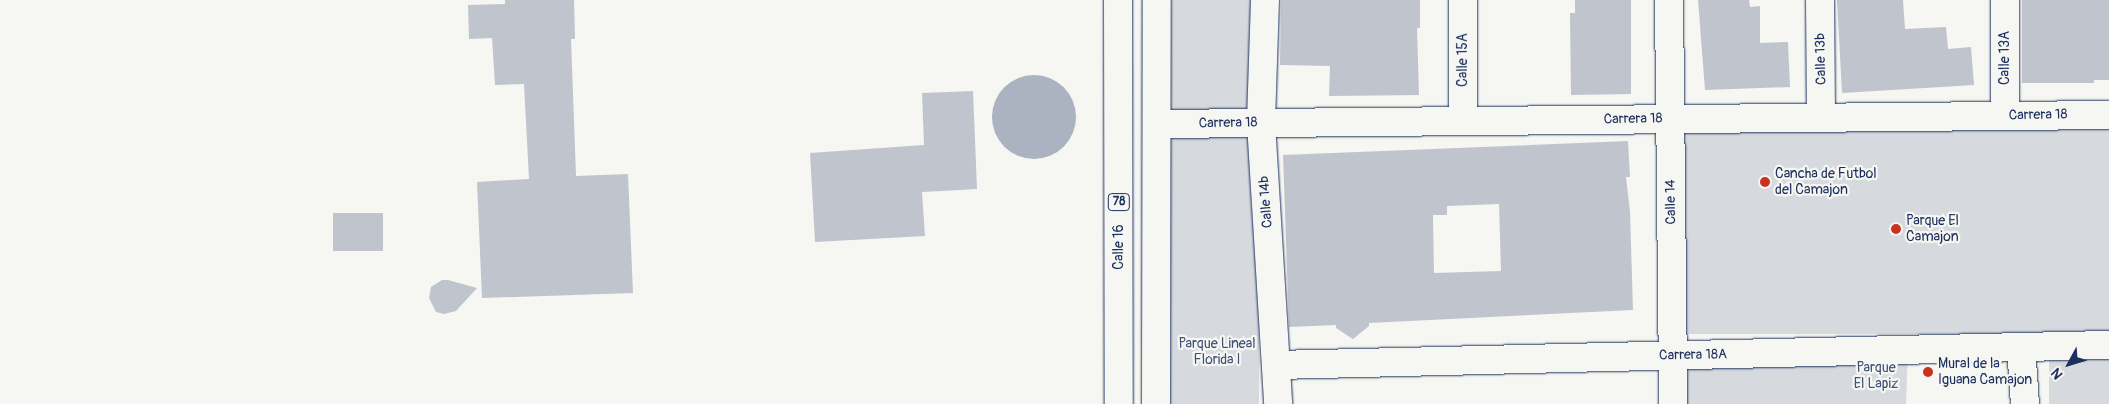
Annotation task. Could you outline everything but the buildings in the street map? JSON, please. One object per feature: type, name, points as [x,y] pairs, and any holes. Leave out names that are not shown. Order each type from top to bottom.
[{"type":"main road","name":"Calle 16","points":[[1118,0],[1119,404]]},
{"type":"main road","points":[[1156,404],[1157,0]]},
{"type":"main road","name":"Calle 14b","points":[[1265,0],[1261,123],[1278,404]]},
{"type":"main road","name":"Calle 15A","points":[[1463,0],[1463,121]]},
{"type":"main road","name":"Calle 14","points":[[1670,0],[1673,404]]},
{"type":"main road","name":"Calle 13b","points":[[1820,0],[1822,117]]},
{"type":"main road","name":"Calle 13A","points":[[2005,0],[2005,116]]},
{"type":"main road","name":"Carrera 18","points":[[1157,124],[2109,115]]},
{"type":"main road","name":"Carrera 18A","points":[[1276,365],[2109,345]]},
{"type":"main road","points":[[2021,347],[2024,404]]},
{"type":"green space","name":"Parque Lineal Florida I","points":[[1165,0],[1259,0],[1259,404],[1165,404]]},
{"type":"green space","name":"Parque El Camajon","points":[[1681,114],[2109,114],[2109,334],[1681,334]]},
{"type":"green space","name":"Parque El Lapiz","points":[[1908,347],[1906,404],[1676,404],[1672,358]]},
{"type":"green space","points":[[2049,351],[2109,351],[2109,404],[2049,404]]},
{"type":"shaded area","points":[[1034,75],[1050,78],[1064,87],[1073,101],[1076,117],[1073,133],[1064,147],[1050,156],[1034,159],[1018,156],[1004,147],[995,133],[992,117],[995,101],[1004,87],[1018,78]]},
{"type":"place","name":"Cancha de Futbol del Camajon","points":[[1765,182]]},
{"type":"place","name":"Parque El Camajon","points":[[1896,229]]},
{"type":"place","name":"Mural de la Iguana Camajon","points":[[1928,372]]}]
